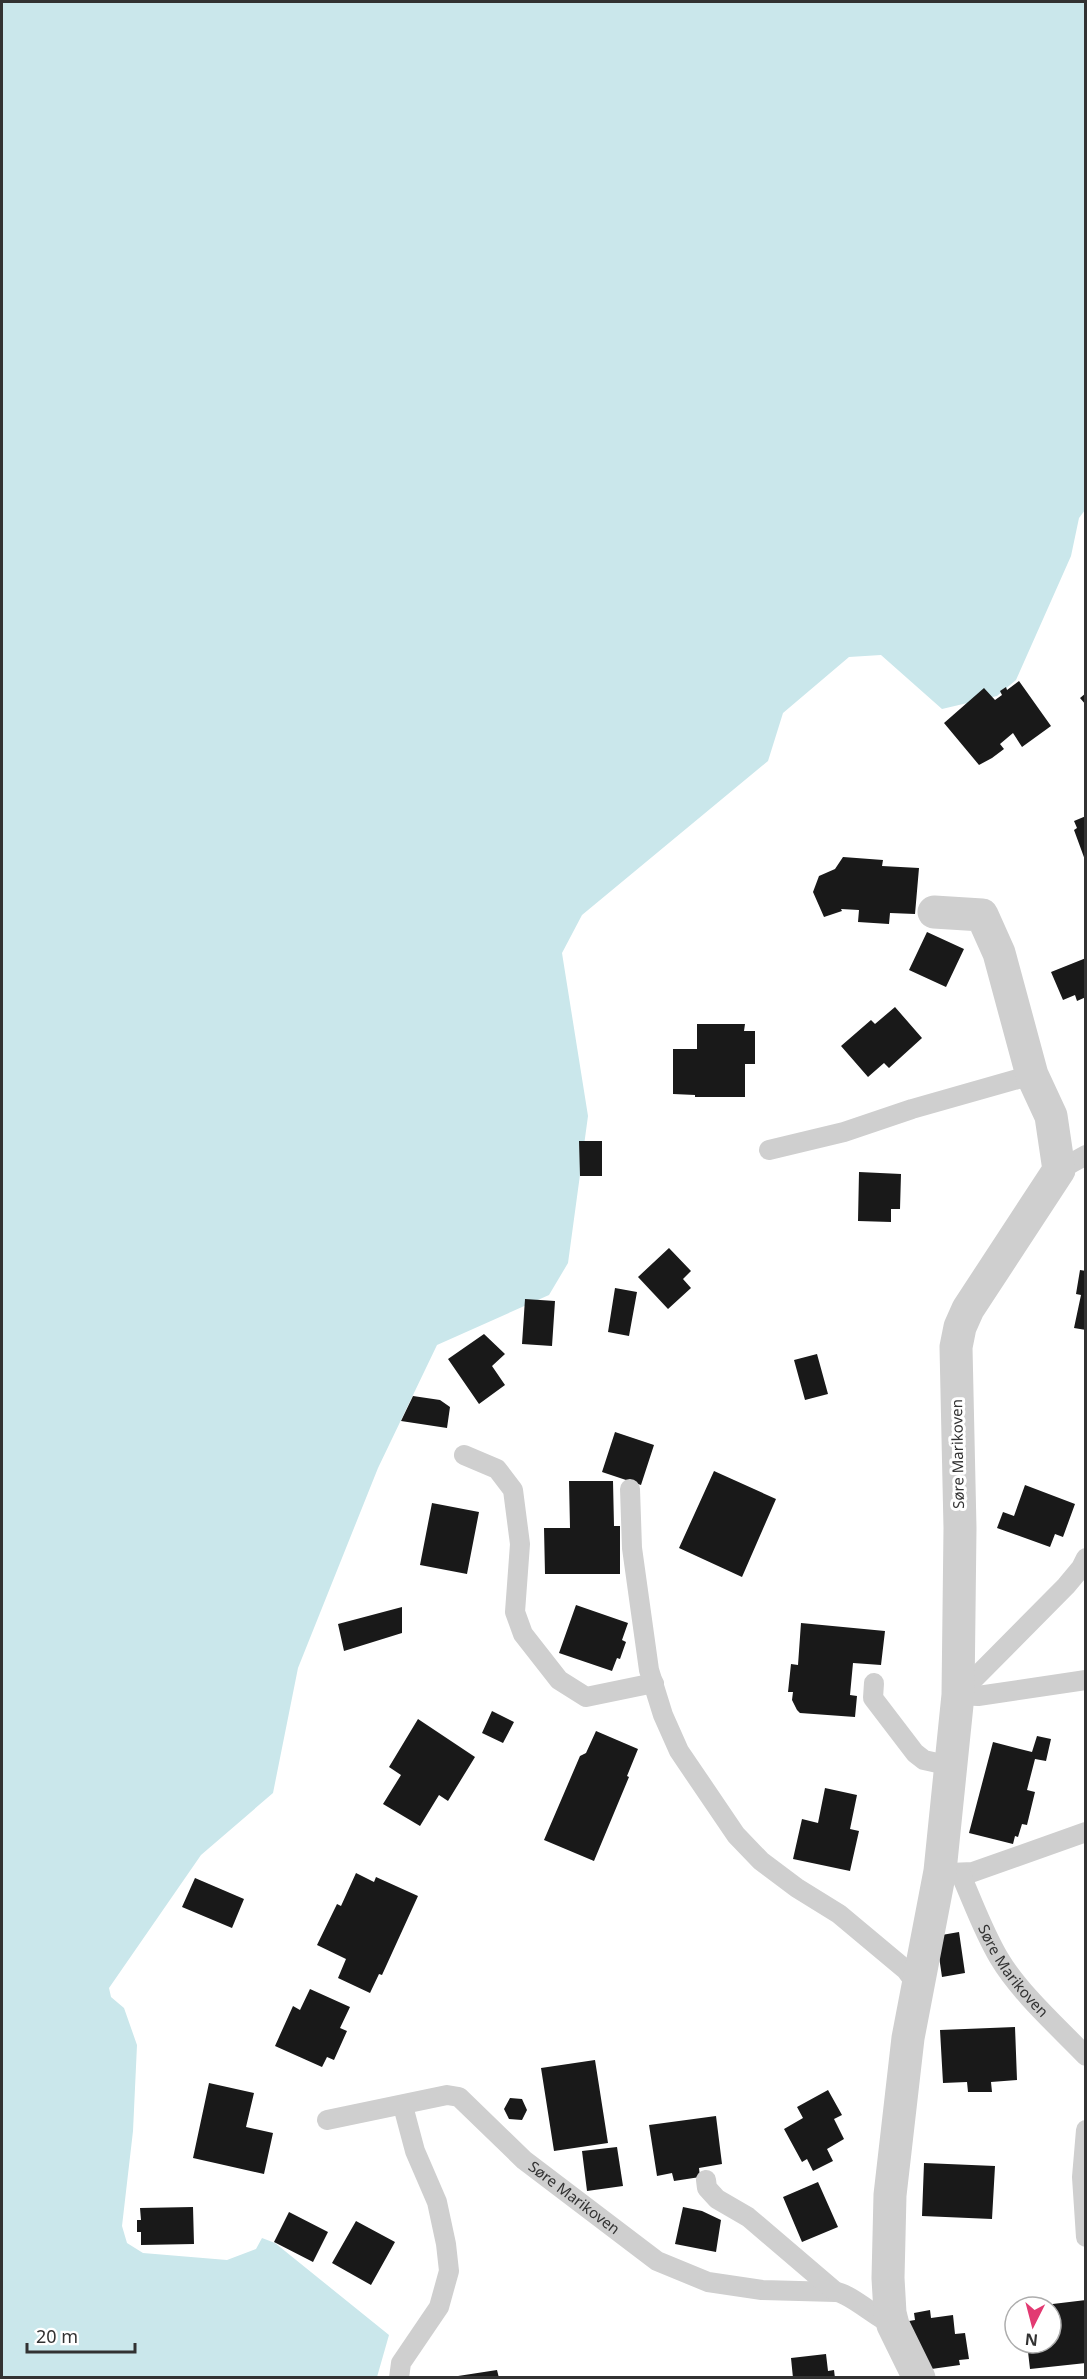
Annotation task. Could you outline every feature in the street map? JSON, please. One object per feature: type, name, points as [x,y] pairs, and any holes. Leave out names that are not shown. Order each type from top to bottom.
[{"type":"street","name":"Søre Marikoven","points":[[918,2378],[893,2325],[890,2313],[888,2278],[890,2195],[908,2038],[917,1985],[950,1872],[951,1766],[958,1695],[960,1528],[956,1347],[960,1328],[968,1310],[1072,1163],[1032,1075],[999,953],[982,915],[934,912]]},
{"type":"lane","points":[[769,1150],[844,1132],[912,1109],[1032,1075]]},
{"type":"lane","points":[[464,1455],[497,1469],[513,1490],[520,1544],[515,1612],[523,1634],[559,1680],[586,1697],[654,1683]]},
{"type":"lane","points":[[630,1489],[632,1548],[649,1670],[663,1715],[680,1751],[736,1835],[761,1861],[856,1928],[906,1970],[917,1985]]},
{"type":"lane","points":[[958,1695],[1066,1586],[1086,1558]]},
{"type":"lane","points":[[958,1695],[978,1696],[1086,1680]]},
{"type":"lane","points":[[874,1683],[873,1698],[915,1753],[924,1760],[951,1766]]},
{"type":"lane","points":[[950,1872],[973,1872],[1086,1832]]},
{"type":"lane","name":"Søre Marikoven","points":[[950,1872],[999,1959],[1014,1980],[1086,2056]]},
{"type":"lane","name":"Søre Marikoven","points":[[327,2120],[447,2095],[459,2097],[524,2160],[592,2214],[657,2261],[683,2274],[708,2282],[762,2290],[842,2292],[870,2313],[893,2325]]},
{"type":"lane","points":[[399,2378],[401,2363],[439,2307],[449,2271],[437,2202],[415,2151],[403,2106]]},
{"type":"lane","points":[[1086,2130],[1082,2177],[1086,2237]]},
{"type":"lane","name":"Søre Marikoven","points":[[706,2180],[707,2188],[717,2199],[748,2217],[836,2292]]},
{"type":"water","points":[[2,2],[1085,2],[1085,510],[1079,518],[1071,556],[1016,680],[997,696],[942,709],[881,655],[849,657],[783,713],[768,761],[582,915],[562,953],[588,1116],[568,1263],[549,1295],[437,1345],[378,1468],[298,1668],[273,1793],[201,1855],[109,1988],[111,1997],[124,2008],[137,2045],[133,2131],[122,2226],[127,2243],[143,2253],[227,2260],[256,2249],[262,2238],[275,2243],[389,2335],[377,2377],[2,2378]]},
{"type":"building","points":[[1019,681],[1051,726],[1022,747],[1013,733],[1000,744],[1004,749],[979,765],[944,723],[984,688],[995,700],[1002,695],[1000,691],[1006,687],[1007,690]]},
{"type":"building","points":[[1086,693],[1086,705],[1080,698]]},
{"type":"building","points":[[1086,816],[1085,860],[1074,830],[1077,828],[1074,821]]},
{"type":"building","points":[[843,857],[883,860],[882,866],[919,868],[915,914],[890,913],[889,924],[858,922],[859,910],[841,909],[842,911],[824,917],[813,892],[819,876],[835,869]]},
{"type":"building","points":[[927,932],[964,949],[946,987],[909,970]]},
{"type":"building","points":[[1086,958],[1086,997],[1077,1001],[1075,995],[1063,1000],[1051,972]]},
{"type":"building","points":[[895,1007],[922,1038],[889,1068],[884,1063],[868,1077],[841,1046],[871,1020],[875,1024]]},
{"type":"building","points":[[697,1024],[745,1024],[744,1031],[755,1031],[755,1064],[745,1064],[745,1097],[695,1097],[695,1095],[673,1094],[673,1049],[697,1049]]},
{"type":"building","points":[[579,1141],[602,1141],[602,1176],[580,1176]]},
{"type":"building","points":[[859,1172],[901,1174],[900,1209],[891,1209],[891,1222],[858,1221]]},
{"type":"building","points":[[669,1248],[691,1271],[683,1279],[691,1288],[668,1309],[638,1277]]},
{"type":"building","points":[[1080,1270],[1086,1271],[1086,1330],[1074,1328],[1081,1295],[1076,1294]]},
{"type":"building","points":[[615,1288],[637,1292],[629,1336],[608,1332]]},
{"type":"building","points":[[525,1299],[555,1301],[552,1346],[522,1344]]},
{"type":"building","points":[[484,1334],[505,1354],[492,1366],[505,1385],[479,1404],[448,1359]]},
{"type":"building","points":[[817,1354],[828,1394],[805,1400],[794,1360]]},
{"type":"building","points":[[413,1396],[440,1400],[450,1407],[447,1428],[401,1421]]},
{"type":"building","points":[[615,1432],[654,1445],[641,1485],[602,1472]]},
{"type":"building","points":[[714,1471],[776,1499],[742,1577],[679,1548]]},
{"type":"building","points":[[569,1481],[613,1481],[614,1526],[620,1526],[620,1574],[545,1574],[544,1528],[570,1528]]},
{"type":"building","points":[[1025,1485],[1075,1504],[1063,1537],[1055,1534],[1050,1547],[997,1528],[1003,1512],[1014,1516]]},
{"type":"building","points":[[432,1503],[479,1512],[467,1574],[420,1565]]},
{"type":"building","points":[[576,1605],[628,1623],[622,1640],[626,1642],[620,1659],[617,1658],[612,1671],[559,1653]]},
{"type":"building","points":[[402,1607],[402,1633],[344,1651],[338,1624]]},
{"type":"building","points":[[801,1623],[885,1631],[881,1665],[853,1663],[850,1695],[857,1696],[855,1717],[800,1713],[797,1710],[792,1700],[793,1692],[788,1692],[791,1664],[798,1665]]},
{"type":"building","points":[[492,1711],[514,1722],[503,1743],[482,1733]]},
{"type":"building","points":[[418,1719],[475,1757],[448,1801],[439,1795],[420,1826],[383,1804],[401,1775],[389,1767]]},
{"type":"building","points":[[596,1731],[638,1749],[627,1776],[629,1777],[594,1861],[544,1840],[580,1756],[586,1753]]},
{"type":"building","points":[[1037,1736],[1051,1739],[1046,1761],[1035,1759],[1027,1790],[1035,1792],[1027,1825],[1022,1824],[1013,1844],[969,1833],[993,1742],[1032,1752]]},
{"type":"building","points":[[825,1788],[857,1795],[850,1829],[859,1831],[850,1871],[793,1859],[802,1819],[818,1823]]},
{"type":"building","points":[[356,1873],[374,1882],[376,1877],[418,1896],[382,1975],[379,1974],[370,1993],[338,1978],[346,1959],[317,1945],[337,1904],[341,1906]]},
{"type":"building","points":[[195,1878],[244,1899],[232,1928],[182,1907]]},
{"type":"building","points":[[959,1932],[965,1973],[942,1977],[936,1936]]},
{"type":"building","points":[[310,1989],[350,2007],[340,2028],[347,2031],[334,2060],[327,2057],[322,2067],[275,2046],[293,2006],[300,2010]]},
{"type":"building","points":[[1015,2027],[1017,2080],[991,2082],[992,2092],[968,2092],[967,2082],[943,2083],[940,2030]]},
{"type":"building","points":[[595,2060],[608,2143],[554,2151],[541,2068]]},
{"type":"building","points":[[209,2083],[254,2093],[246,2127],[273,2133],[264,2174],[193,2158]]},
{"type":"building","points":[[828,2090],[842,2115],[834,2119],[844,2139],[827,2149],[833,2161],[813,2171],[807,2159],[802,2162],[784,2129],[803,2118],[797,2107]]},
{"type":"building","points":[[510,2098],[522,2099],[527,2110],[522,2120],[509,2119],[504,2109]]},
{"type":"building","points":[[716,2116],[722,2164],[699,2168],[700,2177],[674,2181],[672,2173],[657,2176],[649,2125]]},
{"type":"building","points":[[617,2147],[623,2186],[587,2191],[582,2151]]},
{"type":"building","points":[[924,2163],[995,2166],[992,2219],[922,2216]]},
{"type":"building","points":[[818,2182],[838,2227],[802,2242],[783,2197]]},
{"type":"building","points":[[193,2207],[194,2244],[141,2245],[141,2232],[137,2232],[137,2220],[141,2220],[140,2208]]},
{"type":"building","points":[[683,2207],[702,2211],[721,2220],[716,2252],[675,2244]]},
{"type":"building","points":[[289,2212],[328,2232],[313,2262],[274,2242]]},
{"type":"building","points":[[356,2221],[395,2242],[371,2285],[332,2263]]},
{"type":"building","points":[[1086,2300],[1086,2363],[1030,2369],[1028,2355],[1063,2355],[1063,2303]]},
{"type":"building","points":[[930,2310],[931,2318],[953,2315],[955,2334],[965,2333],[969,2359],[959,2360],[960,2365],[917,2371],[909,2321],[915,2320],[914,2313]]},
{"type":"building","points":[[826,2354],[828,2371],[834,2370],[835,2378],[793,2378],[791,2358]]},
{"type":"building","points":[[497,2370],[499,2378],[458,2378],[458,2376]]}]
